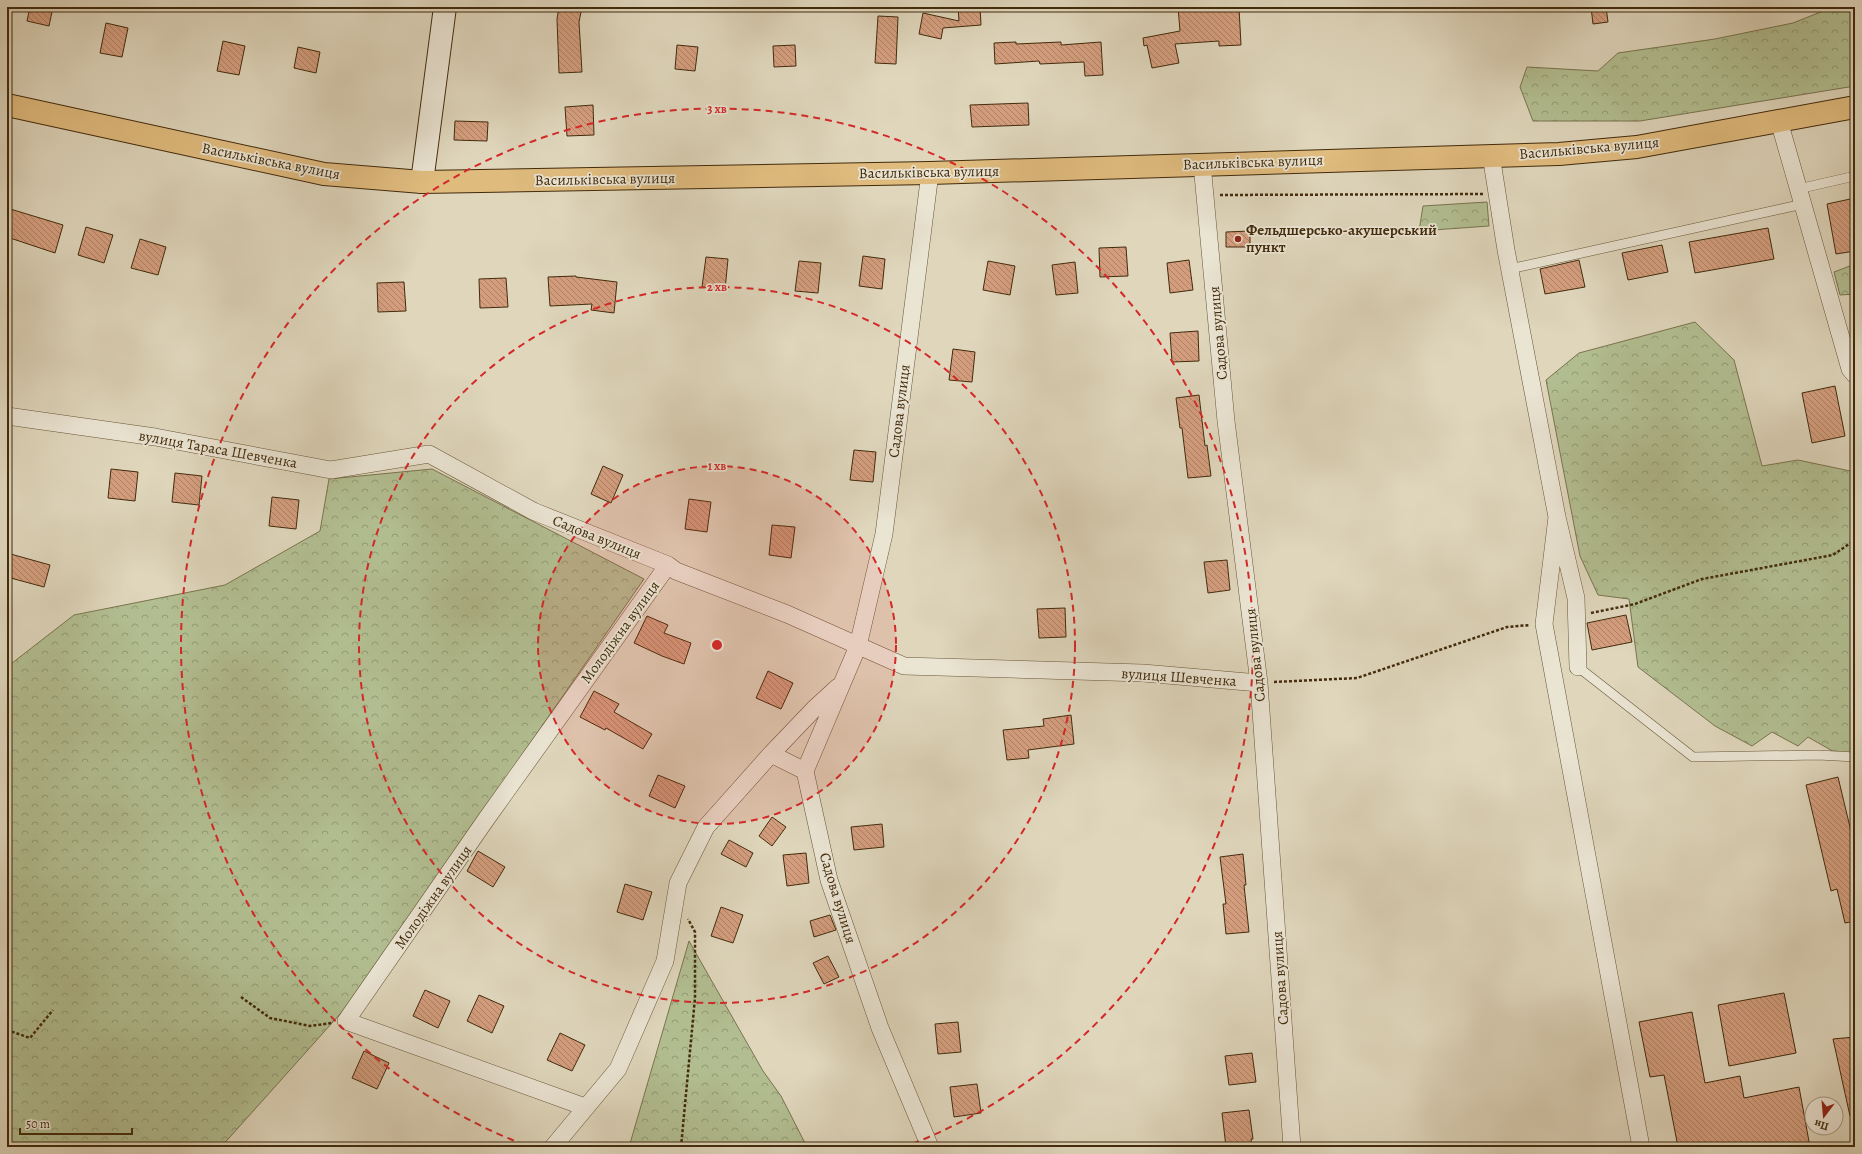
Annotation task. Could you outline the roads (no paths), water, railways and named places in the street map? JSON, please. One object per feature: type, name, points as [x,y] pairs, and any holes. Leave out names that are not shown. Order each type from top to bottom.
[{"type":"main road","name":"Васильківська вулиця","points":[[7,105],[324,174],[422,182],[930,173],[1559,154],[1637,147],[1855,107]]},
{"type":"street","points":[[422,182],[445,7]]},
{"type":"street","points":[[1779,121],[1850,369],[1855,375]]},
{"type":"street","points":[[1491,155],[1510,269],[1557,517],[1576,598],[1578,667]]},
{"type":"street","name":"Садова вулиця","points":[[1202,164],[1226,421],[1259,683],[1292,1147]]},
{"type":"street","name":"Садова вулиця","points":[[930,173],[884,534],[858,646],[805,771],[830,880],[880,1028],[930,1147]]},
{"type":"street","name":"вулиця Тараса Шевченка","points":[[7,416],[155,437],[331,470],[429,454]]},
{"type":"street","name":"Садова вулиця","points":[[429,454],[533,512],[668,566],[676,571],[787,614],[858,646]]},
{"type":"street","points":[[1557,517],[1544,624],[1641,1147]]},
{"type":"street","name":"Молодіжна вулиця","points":[[585,1107],[346,1021],[483,825],[668,566]]},
{"type":"street","name":"вулиця Шевченка","points":[[858,646],[904,666],[1143,673],[1259,683]]},
{"type":"street","points":[[553,1147],[618,1069],[665,961],[678,883],[706,827],[771,754],[814,709],[842,683]]},
{"type":"street","points":[[771,754],[805,771]]},
{"type":"lane","points":[[1510,269],[1800,197],[1855,176]]},
{"type":"lane","points":[[1578,667],[1692,758],[1818,755],[1855,757]]},
{"type":"place","name":"Фельдшерсько-акушерський пункт","points":[[1238,239]]}]
